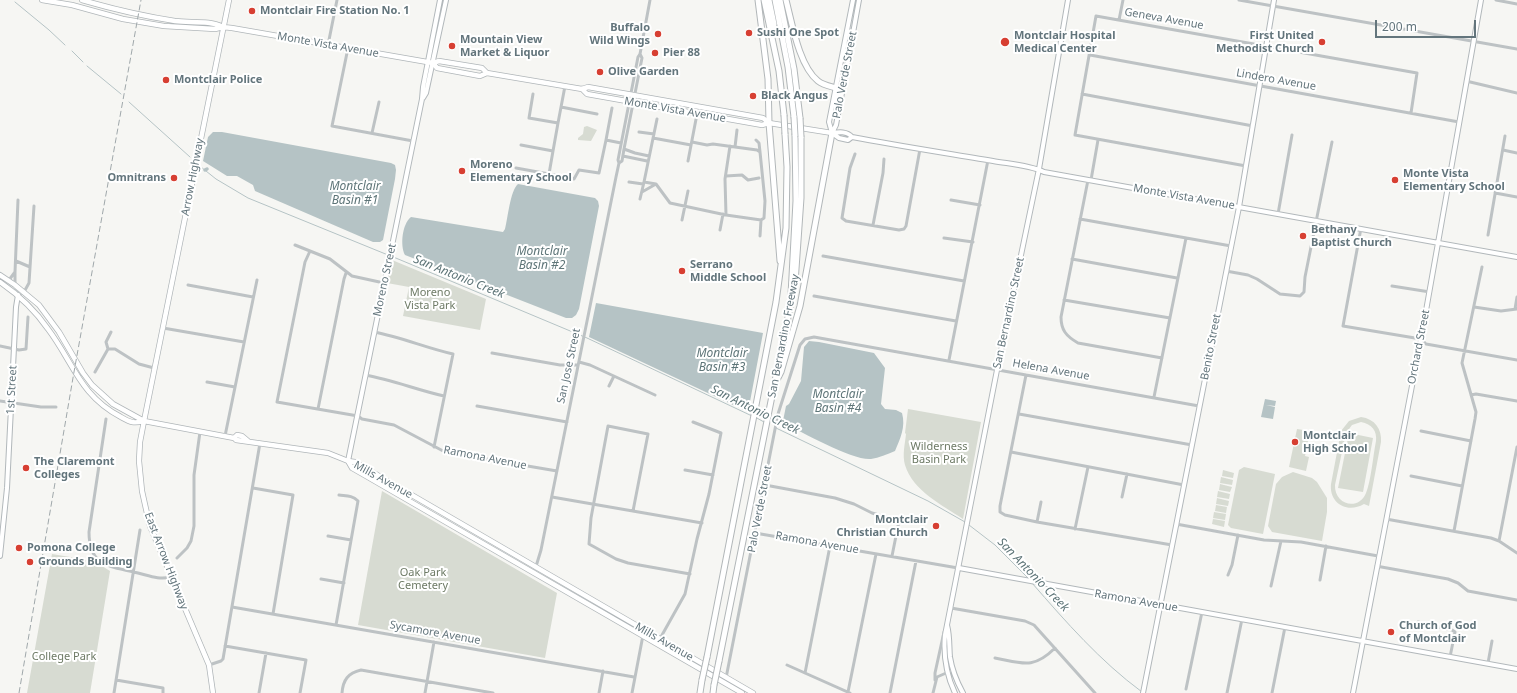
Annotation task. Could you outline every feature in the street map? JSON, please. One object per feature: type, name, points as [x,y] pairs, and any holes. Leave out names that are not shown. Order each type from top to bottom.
[{"type":"highway","points":[[758,0],[768,79],[769,122],[778,247],[781,266]]},
{"type":"highway","name":"San Bernardino Freeway","points":[[700,693],[776,302],[786,228],[787,167],[784,115],[779,71],[764,0]]},
{"type":"highway","points":[[769,0],[774,24],[773,40]]},
{"type":"highway","points":[[775,0],[788,67],[794,117],[796,201],[791,287],[792,304]]},
{"type":"highway","name":"San Bernardino Freeway","points":[[713,693],[765,429],[796,283],[802,185],[800,118],[790,48],[780,0]]},
{"type":"highway","points":[[786,0],[800,50],[807,67],[818,82],[836,88]]},
{"type":"highway","points":[[774,386],[781,372],[800,306],[832,133]]},
{"type":"main road","name":"Monte Vista Avenue","points":[[42,0],[72,3],[123,19],[164,26],[215,29],[223,27]]},
{"type":"main road","name":"Monte Vista Avenue","points":[[82,0],[124,12],[186,22],[216,24],[223,27],[433,63],[439,61],[482,68],[487,73]]},
{"type":"main road","name":"Arrow Highway","points":[[158,354],[229,0]]},
{"type":"main road","name":"Monte Vista Avenue","points":[[433,63],[437,68],[480,76],[487,73],[582,89],[588,87],[763,118],[769,122],[832,133]]},
{"type":"main road","name":"Monte Vista Avenue","points":[[582,89],[587,94],[762,126],[769,122]]},
{"type":"main road","points":[[0,275],[24,292],[38,305],[60,332],[76,361],[92,385],[113,404],[144,421],[234,438],[237,435],[242,436],[248,441],[328,453],[348,461]]},
{"type":"main road","points":[[0,282],[18,295],[37,315],[54,336],[77,376],[97,400],[108,410],[129,421],[136,423],[144,421]]},
{"type":"main road","name":"East Arrow Highway","points":[[158,354],[140,442],[139,461],[142,491],[150,526],[209,665],[213,693]]},
{"type":"main road","name":"Mills Avenue","points":[[348,461],[354,462],[440,512],[643,633],[725,680],[752,693]]},
{"type":"main road","name":"Mills Avenue","points":[[348,461],[352,468],[437,517],[535,570]]},
{"type":"main road","points":[[437,517],[440,512]]},
{"type":"main road","name":"Mills Avenue","points":[[725,680],[742,693]]},
{"type":"street","points":[[328,45],[337,0]]},
{"type":"street","name":"Moreno Street","points":[[348,461],[422,99],[427,62],[440,0]]},
{"type":"street","name":"Moreno Street","points":[[422,99],[426,93],[446,0]]},
{"type":"street","points":[[631,102],[638,57],[640,54],[650,0]]},
{"type":"street","name":"Palo Verde Street","points":[[832,133],[829,124],[853,0]]},
{"type":"street","name":"Palo Verde Street","points":[[832,133],[837,118],[859,0]]},
{"type":"street","name":"San Bernardino Street","points":[[956,693],[947,672],[944,659],[947,625],[997,370],[1039,169],[1068,0]]},
{"type":"street","points":[[1120,20],[1123,0]]},
{"type":"street","points":[[1239,0],[1517,49]]},
{"type":"street","name":"Benito Street","points":[[1144,692],[1239,206],[1274,0]]},
{"type":"street","name":"Orchard Street","points":[[1353,693],[1376,566],[1430,292],[1481,0]]},
{"type":"street","points":[[1496,0],[1517,4]]},
{"type":"street","name":"Geneva Avenue","points":[[1090,55],[1096,16],[1417,73],[1411,113]]},
{"type":"street","points":[[348,48],[332,126],[413,141]]},
{"type":"street","points":[[1090,55],[1075,135],[1246,166]]},
{"type":"street","name":"Lindero Avenue","points":[[1090,55],[1460,122]]},
{"type":"street","points":[[1466,81],[1517,93]]},
{"type":"street","points":[[549,174],[565,86]]},
{"type":"street","points":[[836,88],[839,90],[836,104],[837,118]]},
{"type":"street","points":[[533,94],[529,118],[558,123]]},
{"type":"street","points":[[1082,94],[1253,126]]},
{"type":"street","points":[[372,133],[379,102]]},
{"type":"street","name":"San Jose Street","points":[[535,570],[541,550],[619,163],[618,160],[621,143],[631,102]]},
{"type":"street","name":"San Jose Street","points":[[619,163],[622,161],[623,156],[631,102]]},
{"type":"street","points":[[561,107],[597,114]]},
{"type":"street","points":[[516,168],[574,179],[579,170],[599,173],[612,108]]},
{"type":"street","points":[[688,161],[697,114]]},
{"type":"street","points":[[640,199],[657,118]]},
{"type":"street","points":[[720,230],[724,215],[726,176],[738,130]]},
{"type":"street","points":[[639,132],[691,144],[733,146],[757,150],[760,152]]},
{"type":"street","name":"Monte Vista Avenue","points":[[832,133],[839,138],[848,140],[852,137],[988,160],[1039,169],[1044,172],[1517,257]]},
{"type":"street","points":[[1278,214],[1292,135]]},
{"type":"street","points":[[1488,235],[1505,136]]},
{"type":"street","points":[[606,140],[621,143]]},
{"type":"street","points":[[756,140],[759,143],[765,201],[760,236]]},
{"type":"street","points":[[1098,140],[1080,219],[1064,300],[1061,325],[1068,338],[1078,343],[1162,358]]},
{"type":"street","points":[[1226,271],[1248,275],[1280,294],[1300,296],[1304,292],[1305,277],[1332,142]]},
{"type":"street","points":[[521,145],[553,151]]},
{"type":"street","points":[[624,149],[649,156]]},
{"type":"street","points":[[855,154],[850,168],[842,218],[846,221],[899,230],[904,229],[906,226],[920,149]]},
{"type":"street","points":[[1503,150],[1517,153]]},
{"type":"street","points":[[623,156],[647,161]]},
{"type":"street","points":[[872,225],[883,173],[884,159]]},
{"type":"street","points":[[948,360],[973,242],[988,160]]},
{"type":"street","points":[[726,176],[742,175],[748,180],[759,178]]},
{"type":"street","points":[[629,182],[656,184]]},
{"type":"street","points":[[656,184],[670,204],[724,215],[763,219]]},
{"type":"street","points":[[642,192],[656,184]]},
{"type":"street","points":[[682,220],[688,191]]},
{"type":"street","points":[[1495,193],[1517,197]]},
{"type":"street","points":[[18,200],[15,272],[15,285],[18,295],[24,292],[28,285],[34,206]]},
{"type":"street","points":[[951,200],[980,205]]},
{"type":"street","points":[[1080,219],[1231,246]]},
{"type":"street","points":[[1361,228],[1343,326],[1421,339],[1426,344],[1517,360]]},
{"type":"street","points":[[944,238],[973,242]]},
{"type":"street","points":[[1154,397],[1186,238]]},
{"type":"street","points":[[295,245],[330,259],[346,273],[352,276],[384,283]]},
{"type":"street","name":"Ramona Avenue","points":[[310,251],[305,262],[277,402],[318,408],[394,425],[445,452],[557,471]]},
{"type":"street","points":[[823,256],[964,282]]},
{"type":"street","points":[[1072,260],[1177,278]]},
{"type":"street","points":[[16,261],[30,267]]},
{"type":"street","points":[[1454,531],[1476,412],[1462,364],[1482,267]]},
{"type":"street","points":[[8,280],[15,272]]},
{"type":"street","points":[[318,408],[346,273]]},
{"type":"street","points":[[225,436],[257,280]]},
{"type":"street","points":[[188,285],[253,297]]},
{"type":"street","points":[[1392,286],[1430,292]]},
{"type":"street","name":"1st Street","points":[[0,556],[7,488],[18,295]]},
{"type":"street","points":[[814,296],[956,321]]},
{"type":"street","points":[[1474,307],[1501,311],[1516,309],[1517,297]]},
{"type":"street","points":[[1064,300],[1170,318]]},
{"type":"street","points":[[0,346],[26,349],[28,317]]},
{"type":"street","points":[[163,328],[244,342]]},
{"type":"street","points":[[95,372],[108,349],[106,342],[111,332]]},
{"type":"street","points":[[374,332],[398,337],[432,349],[453,354],[434,447]]},
{"type":"street","name":"Helena Avenue","points":[[805,339],[814,337],[1199,406]]},
{"type":"street","name":"Palo Verde Street","points":[[725,680],[765,486],[778,414],[800,345],[805,339]]},
{"type":"street","points":[[108,349],[115,349],[139,364],[154,368]]},
{"type":"street","points":[[492,352],[560,365],[590,365],[655,394]]},
{"type":"street","points":[[365,375],[388,379],[422,391],[444,396]]},
{"type":"street","points":[[1026,375],[1000,512],[1005,515],[1037,522],[1172,545]]},
{"type":"street","points":[[609,386],[614,376]]},
{"type":"street","points":[[207,382],[235,387]]},
{"type":"street","points":[[1471,395],[1476,394],[1517,401]]},
{"type":"street","points":[[0,401],[56,407]]},
{"type":"street","points":[[477,406],[567,422]]},
{"type":"street","points":[[1019,414],[1192,445]]},
{"type":"street","points":[[106,419],[89,532],[90,544],[99,561],[106,565],[156,578],[171,577]]},
{"type":"street","points":[[659,641],[681,602],[690,574],[713,475],[720,433],[693,422]]},
{"type":"street","points":[[633,511],[648,434],[608,426],[590,518],[589,544],[616,559],[628,563],[690,574]]},
{"type":"street","points":[[1421,431],[1471,441]]},
{"type":"street","points":[[177,558],[188,548],[194,526],[194,475],[200,432]]},
{"type":"street","points":[[209,665],[223,659],[260,443]]},
{"type":"street","points":[[1499,541],[1517,447]]},
{"type":"street","points":[[1011,452],[1184,485]]},
{"type":"street","points":[[1075,529],[1088,467]]},
{"type":"street","points":[[685,470],[713,475]]},
{"type":"street","points":[[1122,497],[1127,474]]},
{"type":"street","points":[[1411,476],[1462,486]]},
{"type":"street","points":[[765,486],[835,498],[854,504],[872,514],[899,521],[892,556]]},
{"type":"street","points":[[253,488],[294,495],[273,614]]},
{"type":"street","points":[[336,624],[358,501],[350,496],[338,495]]},
{"type":"street","points":[[552,496],[702,523]]},
{"type":"street","points":[[1037,522],[1041,502]]},
{"type":"street","points":[[1386,519],[1491,538],[1499,541],[1517,553]]},
{"type":"street","points":[[1176,524],[1264,540],[1326,546],[1378,556]]},
{"type":"street","points":[[114,693],[140,530]]},
{"type":"street","name":"Ramona Avenue","points":[[755,533],[892,556],[1517,669]]},
{"type":"street","points":[[1228,575],[1232,565],[1238,535]]},
{"type":"street","points":[[328,536],[351,540]]},
{"type":"street","points":[[1271,586],[1281,541]]},
{"type":"street","points":[[805,673],[830,546]]},
{"type":"street","points":[[1320,580],[1326,546]]},
{"type":"street","points":[[788,665],[849,693],[876,554]]},
{"type":"street","points":[[890,693],[916,561]]},
{"type":"street","points":[[1376,566],[1448,579],[1468,591],[1517,600]]},
{"type":"street","points":[[321,579],[344,583]]},
{"type":"street","name":"Sycamore Avenue","points":[[232,607],[634,677]]},
{"type":"street","points":[[951,608],[1025,621],[1034,624],[1096,693]]},
{"type":"street","points":[[1186,690],[1202,612]]},
{"type":"street","points":[[1227,693],[1242,619]]},
{"type":"street","points":[[1418,622],[1455,632],[1450,657]]},
{"type":"street","points":[[933,693],[940,645],[947,625]]},
{"type":"street","name":"San Bernardino Street","points":[[947,625],[949,631],[950,659],[963,693]]},
{"type":"street","points":[[1272,693],[1285,627]]},
{"type":"street","points":[[632,693],[643,633]]},
{"type":"street","points":[[1488,663],[1492,641]]},
{"type":"street","points":[[425,693],[434,642]]},
{"type":"street","points":[[225,646],[306,660],[300,693]]},
{"type":"street","points":[[995,658],[1030,663],[1045,657],[1055,648]]},
{"type":"street","points":[[259,693],[266,653]]},
{"type":"street","points":[[342,693],[344,681],[350,675],[361,670],[493,693]]},
{"type":"street","points":[[935,680],[940,674],[953,670]]},
{"type":"street","points":[[599,693],[603,671]]},
{"type":"street","points":[[116,680],[163,688],[163,693]]},
{"type":"green space","points":[[587,126],[597,130],[591,141],[578,140],[578,138],[583,134],[584,127]]},
{"type":"green space","name":"Moreno Vista Park","points":[[392,260],[486,299],[480,330],[403,316],[409,287],[387,283]]},
{"type":"green space","name":"Wilderness Basin Park","points":[[908,409],[981,422],[963,519],[921,490],[909,474],[905,465],[904,457]]},
{"type":"green space","points":[[1361,417],[1374,422],[1379,429],[1381,437],[1369,506],[1364,504],[1351,508],[1340,505],[1333,497],[1331,491],[1341,431],[1349,421]],"holes":[[[1361,422],[1371,426],[1375,431],[1376,441],[1366,493],[1362,499],[1352,504],[1342,501],[1338,497],[1335,485],[1346,433],[1352,425]]]},
{"type":"green space","points":[[1297,429],[1310,431],[1305,456],[1309,457],[1306,471],[1289,467]]},
{"type":"green space","points":[[1349,433],[1373,438],[1363,492],[1338,488]]},
{"type":"green space","points":[[1244,467],[1275,474],[1263,534],[1231,528],[1228,525],[1239,470]]},
{"type":"green space","points":[[1223,470],[1234,473],[1233,478],[1222,476]]},
{"type":"green space","points":[[1293,472],[1312,478],[1317,482],[1327,498],[1327,512],[1322,541],[1272,532],[1268,526],[1276,484],[1282,477]]},
{"type":"green space","points":[[1221,477],[1233,480],[1232,485],[1220,483]]},
{"type":"green space","points":[[1220,484],[1232,487],[1230,492],[1219,490]]},
{"type":"green space","name":"Oak Park Cemetery","points":[[382,491],[557,593],[545,658],[358,625]]},
{"type":"green space","points":[[1218,491],[1230,494],[1229,499],[1217,497]]},
{"type":"green space","points":[[1217,498],[1229,501],[1228,506],[1216,504]]},
{"type":"green space","points":[[1216,505],[1227,507],[1226,513],[1215,511]]},
{"type":"green space","points":[[1214,512],[1226,514],[1225,520],[1213,518]]},
{"type":"green space","points":[[1213,519],[1225,521],[1224,527],[1212,524]]},
{"type":"green space","name":"College Park","points":[[52,554],[94,561],[110,571],[90,693],[27,693]]},
{"type":"water","name":"Montclair Basin #1","points":[[213,132],[222,132],[391,163],[395,165],[395,179],[383,240],[380,242],[373,242],[255,191],[253,185],[237,176],[227,176],[203,161],[208,137]]},
{"type":"water","name":"Montclair Basin #2","points":[[518,184],[595,198],[598,201],[599,206],[579,309],[576,315],[572,318],[566,318],[405,255],[403,251],[402,241],[404,230],[408,220],[411,217],[503,232],[505,229],[513,192]]},
{"type":"water","name":"Montclair Basin #3","points":[[596,303],[763,333],[748,412],[589,337]]},
{"type":"water","name":"Montclair Basin #4","points":[[809,341],[874,353],[885,368],[881,404],[885,409],[896,410],[902,413],[903,428],[895,451],[871,459],[863,458],[840,451],[784,423],[783,421],[786,406],[789,404],[801,381],[804,347]]},
{"type":"water","points":[[1265,399],[1276,401],[1275,406],[1266,405],[1275,407],[1273,419],[1261,417]]},
{"type":"waterway","name":"San Antonio Creek","points":[[15,2],[65,45]]},
{"type":"waterway","name":"San Antonio Creek","points":[[72,51],[83,62]]},
{"type":"waterway","name":"San Antonio Creek","points":[[87,66],[121,94]]},
{"type":"waterway","name":"San Antonio Creek","points":[[129,102],[190,157]]},
{"type":"waterway","name":"San Antonio Creek","points":[[201,167],[216,179],[248,198],[388,255]]},
{"type":"waterway","name":"San Antonio Creek","points":[[391,256],[587,338],[752,416]]},
{"type":"waterway","name":"San Antonio Creek","points":[[755,417],[764,422]]},
{"type":"waterway","name":"San Antonio Creek","points":[[776,428],[928,501],[965,522]]},
{"type":"waterway","name":"San Antonio Creek","points":[[969,525],[995,545],[1029,579]]},
{"type":"waterway","name":"San Antonio Creek","points":[[1032,583],[1098,654],[1142,692]]},
{"type":"railway","points":[[19,693],[74,372],[141,0]]},
{"type":"place","name":"Montclair Fire Station No. 1","points":[[252,11]]},
{"type":"place","name":"Sushi One Spot","points":[[749,33]]},
{"type":"place","name":"Buffalo Wild Wings","points":[[658,34]]},
{"type":"place","name":"Montclair Hospital Medical Center","points":[[1005,42]]},
{"type":"place","name":"First United Methodist Church","points":[[1322,42]]},
{"type":"place","name":"Mountain View Market & Liquor","points":[[452,46]]},
{"type":"place","name":"Pier 88","points":[[655,53]]},
{"type":"place","name":"Olive Garden","points":[[600,72]]},
{"type":"place","name":"Montclair Police","points":[[166,80]]},
{"type":"place","name":"Black Angus","points":[[753,96]]},
{"type":"place","name":"Moreno Elementary School","points":[[462,171]]},
{"type":"place","name":"Omnitrans","points":[[174,178]]},
{"type":"place","name":"Monte Vista Elementary School","points":[[1395,180]]},
{"type":"place","name":"Bethany Baptist Church","points":[[1303,236]]},
{"type":"place","name":"Serrano Middle School","points":[[682,271]]},
{"type":"place","name":"Montclair High School","points":[[1295,442]]},
{"type":"place","name":"The Claremont Colleges","points":[[26,468]]},
{"type":"place","name":"Montclair Christian Church","points":[[936,526]]},
{"type":"place","name":"Pomona College","points":[[19,548]]},
{"type":"place","name":"Grounds Building","points":[[30,562]]},
{"type":"place","name":"Church of God of Montclair","points":[[1391,632]]}]
